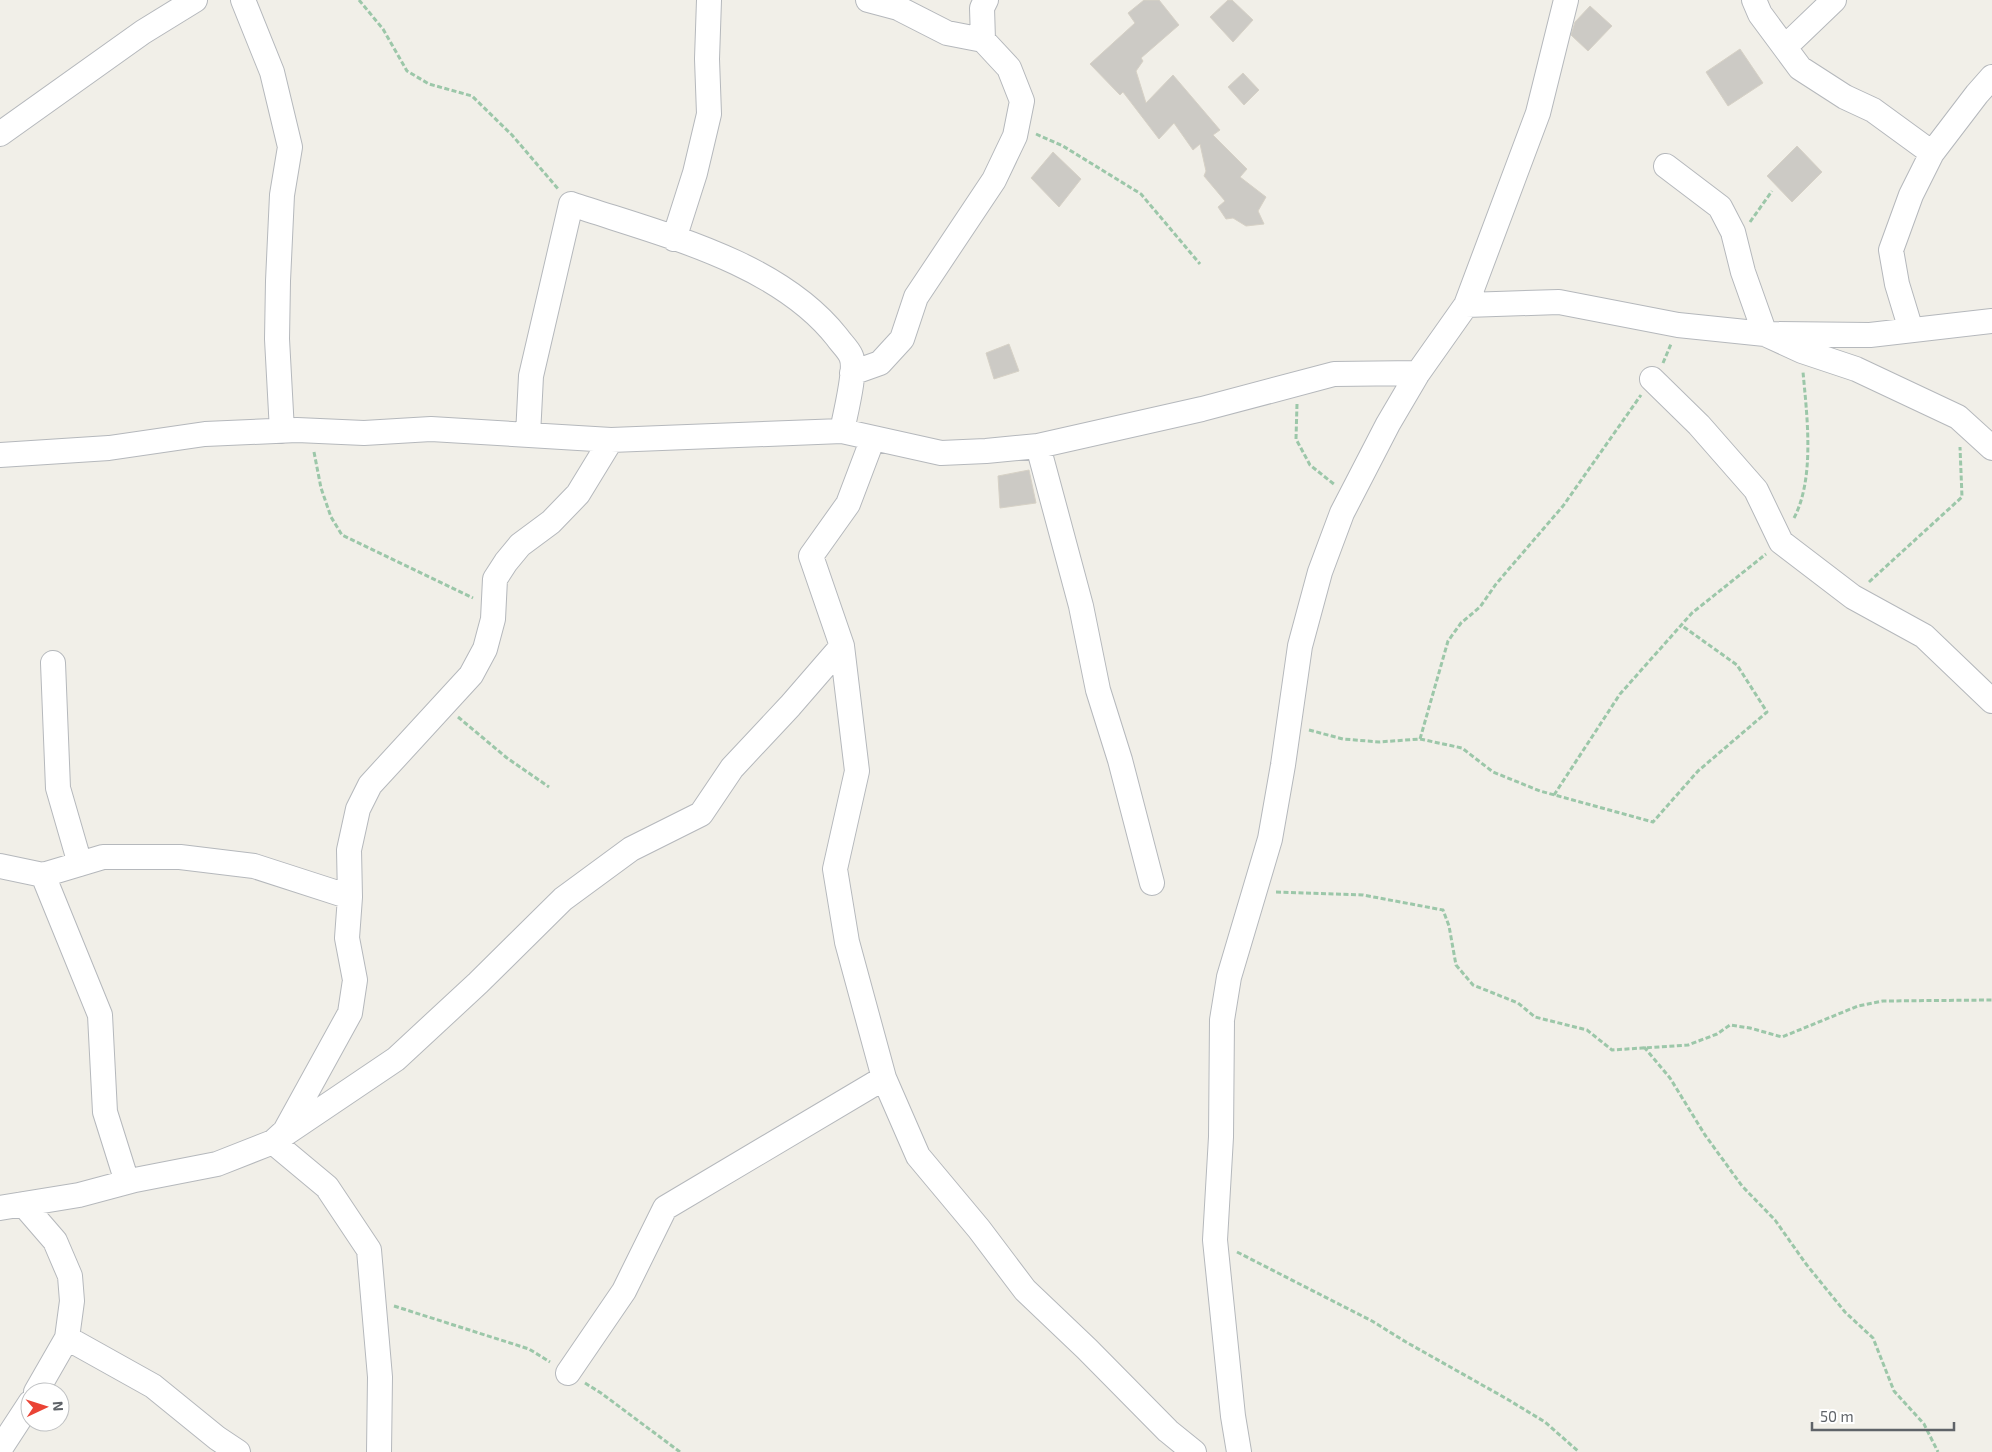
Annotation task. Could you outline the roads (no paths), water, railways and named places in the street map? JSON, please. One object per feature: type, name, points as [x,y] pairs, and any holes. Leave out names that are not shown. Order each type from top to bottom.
[{"type":"street","points":[[0,134],[143,32],[195,0]]},
{"type":"street","points":[[243,0],[272,72],[290,147],[282,196],[278,281],[278,339],[289,431]]},
{"type":"street","points":[[674,239],[695,173],[709,114],[707,59],[709,0]]},
{"type":"street","points":[[852,373],[880,364],[902,339],[916,297],[994,180],[1016,136],[1022,101],[1009,68],[983,40],[946,33],[898,8],[868,0]]},
{"type":"street","points":[[983,40],[982,8],[986,0]]},
{"type":"street","points":[[1238,1452],[1215,1240],[1221,1137],[1222,1020],[1229,977],[1270,839],[1300,646],[1318,581],[1342,513],[1388,424],[1418,373],[1466,305],[1538,113],[1566,0]]},
{"type":"street","points":[[1754,0],[1760,14],[1800,68],[1845,97],[1873,110],[1932,153]]},
{"type":"street","points":[[1785,47],[1834,0]]},
{"type":"street","points":[[1911,330],[1897,284],[1891,250],[1911,195],[1932,153],[1992,77]]},
{"type":"street","points":[[1666,166],[1720,207],[1733,232],[1743,272],[1766,334],[1802,351],[1856,369],[1958,417],[1992,448]]},
{"type":"street","points":[[528,435],[531,376],[571,204],[708,249],[779,286],[825,322],[851,356],[852,373],[842,431]]},
{"type":"street","points":[[1466,305],[1560,302],[1678,324],[1766,334],[1870,335],[1992,322]]},
{"type":"street","points":[[0,455],[109,448],[205,434],[289,431],[364,434],[431,429],[611,440],[842,431],[941,453],[1038,446],[1202,409],[1334,374],[1418,373]]},
{"type":"street","points":[[1652,379],[1699,425],[1756,490],[1781,542],[1852,597],[1924,636],[1992,701]]},
{"type":"street","points":[[873,438],[848,504],[811,556],[842,646],[857,771],[835,869],[847,942],[884,1078],[918,1156],[979,1229],[1025,1290],[1087,1349],[1168,1431],[1194,1452]]},
{"type":"street","points":[[274,1142],[285,1130],[350,1013],[355,980],[347,938],[350,896],[349,850],[358,809],[370,786],[471,675],[485,649],[493,619],[495,579],[506,562],[520,545],[551,522],[578,494],[611,440]]},
{"type":"street","points":[[1038,446],[1081,606],[1098,690],[1120,760],[1152,883]]},
{"type":"street","points":[[0,1208],[79,1195],[127,1182],[217,1164],[274,1142],[396,1059],[478,983],[563,899],[631,849],[701,814],[732,768],[790,706],[842,646]]},
{"type":"street","points":[[54,663],[58,788],[80,864]]},
{"type":"street","points":[[0,866],[43,874],[103,857],[180,857],[254,866],[350,896]]},
{"type":"street","points":[[43,874],[100,1015],[105,1112],[127,1182]]},
{"type":"street","points":[[568,1373],[624,1291],[666,1208],[884,1078]]},
{"type":"street","points":[[274,1142],[327,1187],[369,1250],[380,1377],[379,1452]]},
{"type":"street","points":[[23,1204],[55,1241],[70,1276],[72,1301],[67,1338],[42,1382]]},
{"type":"street","points":[[67,1338],[152,1386],[217,1438],[238,1452]]},
{"type":"street","points":[[0,1449],[20,1418]]}]
